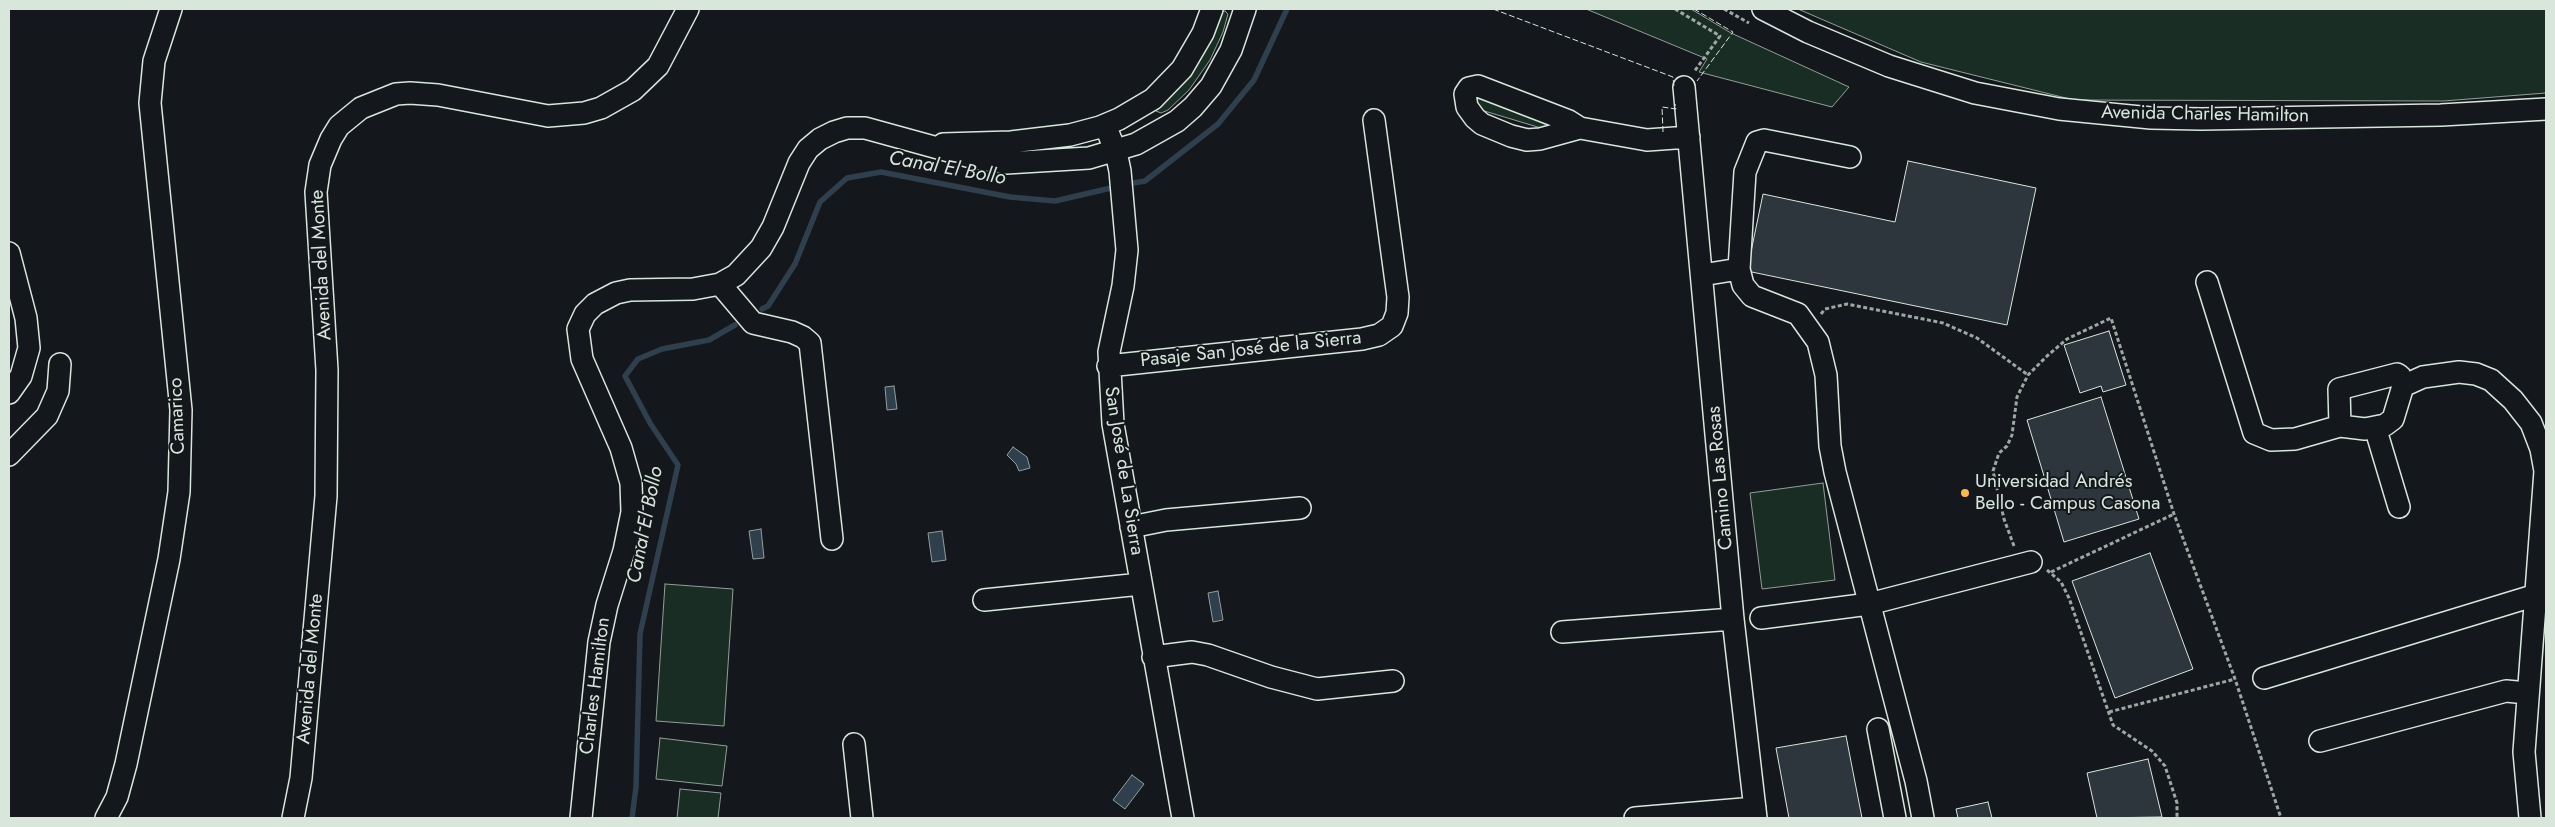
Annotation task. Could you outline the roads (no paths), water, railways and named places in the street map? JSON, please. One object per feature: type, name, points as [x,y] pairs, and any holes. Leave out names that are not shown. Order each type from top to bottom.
[{"type":"street","name":"Camarico","points":[[106,818],[117,797],[126,764],[170,560],[179,492],[180,410],[150,102],[154,60],[171,9]]},
{"type":"street","name":"Avenida del Monte","points":[[293,818],[301,778],[326,496],[328,370],[316,192],[320,165],[331,139],[340,126],[361,108],[384,97],[396,94],[431,94],[548,116],[584,113],[601,108],[633,90],[658,66],[688,9]]},
{"type":"street","name":"Charles Hamilton","points":[[928,145],[1045,138],[1070,135],[1105,125],[1136,110],[1168,85],[1194,51],[1212,9]]},
{"type":"street","name":"Charles Hamilton","points":[[581,818],[599,642],[606,605],[624,551],[632,512],[630,483],[621,448],[582,359],[578,329],[585,314],[595,304],[616,293],[630,290],[693,289],[720,284],[736,275],[761,248],[773,227],[799,163],[808,149],[820,139],[848,128],[865,128],[974,158],[1006,163],[1089,158],[1116,152],[1156,134],[1193,107],[1221,70],[1238,33],[1245,9]]},
{"type":"street","name":"Avenida Charles Hamilton","points":[[1763,9],[1848,50],[1932,81],[1975,93],[2068,110],[2151,118],[2201,119],[2441,115],[2546,109]]},
{"type":"street","name":"Camino Las Rosas","points":[[1684,87],[1733,619],[1756,813]]},
{"type":"street","name":"Pasaje San José de la Sierra","points":[[1108,366],[1362,340],[1379,335],[1392,326],[1398,297],[1374,120]]},
{"type":"street","name":"San José de La Sierra","points":[[1105,125],[1116,152],[1121,179],[1126,250],[1123,286],[1109,352],[1108,366],[1113,424],[1183,818]]},
{"type":"street","points":[[1580,128],[1648,140],[1689,137]]},
{"type":"street","points":[[1850,156],[1764,140],[1756,142],[1745,172],[1739,269],[1743,285],[1752,296],[1798,314],[1818,342],[1826,375],[1830,446],[1833,464],[1916,782],[1923,818]]},
{"type":"street","points":[[9,253],[29,333],[26,362],[21,376],[9,393]]},
{"type":"street","points":[[1702,275],[1739,269]]},
{"type":"street","points":[[2207,282],[2254,433],[2271,440],[2295,440],[2340,426],[2364,429],[2385,425],[2393,418],[2403,386],[2400,376],[2397,374],[2340,389],[2340,426]]},
{"type":"street","points":[[720,284],[753,323],[792,332],[810,343],[832,539]]},
{"type":"street","points":[[9,455],[39,426],[54,405],[58,391],[60,364]]},
{"type":"street","points":[[2403,386],[2423,377],[2460,372],[2476,374],[2491,380],[2514,400],[2531,423],[2541,449],[2545,471],[2524,752],[2527,803],[2530,818]]},
{"type":"street","points":[[2375,427],[2399,507]]},
{"type":"street","points":[[1131,527],[1166,520],[1300,508]]},
{"type":"street","points":[[1761,618],[1869,604],[2031,562]]},
{"type":"street","points":[[984,600],[1141,584]]},
{"type":"street","points":[[2264,678],[2536,595]]},
{"type":"street","points":[[1562,632],[1733,619]]},
{"type":"street","points":[[1153,657],[1192,652],[1208,654],[1271,677],[1317,689],[1393,681]]},
{"type":"street","points":[[2320,741],[2506,691],[2528,693]]},
{"type":"street","points":[[1878,729],[1895,818]]},
{"type":"street","points":[[854,744],[862,818]]},
{"type":"street","points":[[1635,818],[1756,813]]},
{"type":"water","points":[[894,386],[897,409],[887,410],[885,387]]},
{"type":"water","points":[[1013,447],[1027,457],[1030,468],[1019,471],[1016,464],[1007,455]]},
{"type":"water","points":[[761,529],[764,558],[753,559],[749,531]]},
{"type":"water","points":[[942,531],[946,560],[932,562],[928,533]]},
{"type":"water","points":[[1218,591],[1223,620],[1213,622],[1208,593]]},
{"type":"water","points":[[1132,775],[1144,784],[1125,809],[1113,800]]},
{"type":"waterway","name":"Canal El Bollo","points":[[1133,183],[1145,181],[1218,124],[1254,80],[1287,9]]},
{"type":"waterway","name":"Canal El Bollo","points":[[762,309],[768,306],[795,264],[820,202],[847,178],[881,172],[1010,197],[1055,201],[1111,188]]},
{"type":"waterway","name":"Canal El Bollo","points":[[632,818],[636,787],[640,634],[678,465],[650,423],[625,376],[638,359],[662,349],[709,340],[735,325]]},
{"type":"place","name":"Universidad Andrés Bello - Campus Casona","points":[[1965,493]]}]
